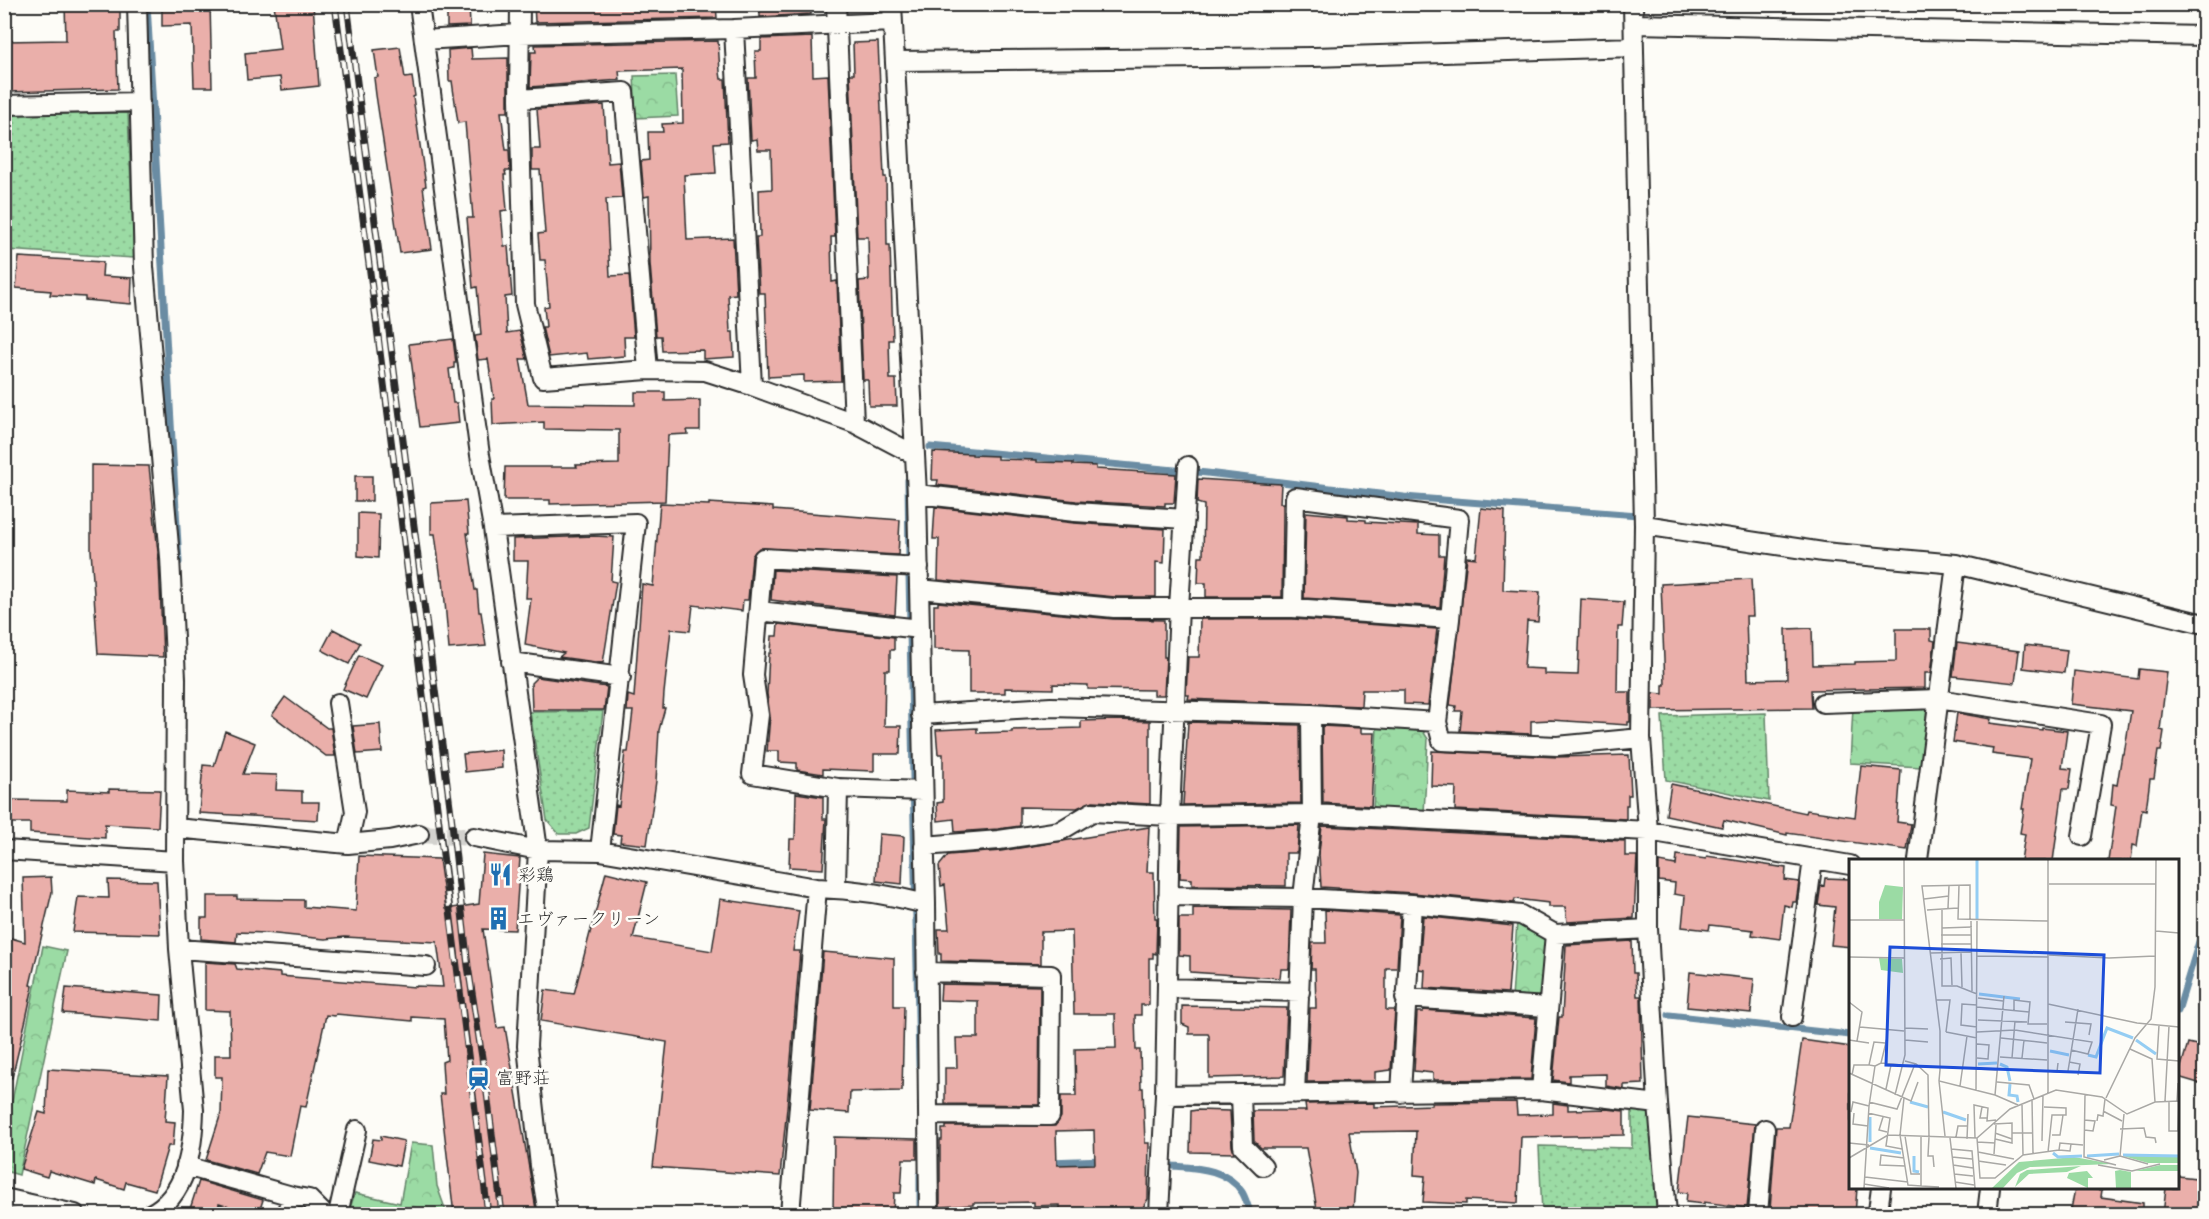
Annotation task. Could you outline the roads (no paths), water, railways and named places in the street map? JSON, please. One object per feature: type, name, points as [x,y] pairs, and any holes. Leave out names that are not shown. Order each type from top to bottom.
[{"type":"street","points":[[137,4],[144,267],[171,557],[176,680],[175,861],[179,949],[194,1110],[193,1134],[186,1166],[178,1188],[166,1205],[152,1214]]},
{"type":"street","points":[[419,4],[480,455],[493,528],[538,850],[527,1046],[540,1166],[548,1215]]},
{"type":"street","points":[[520,4],[519,99],[525,304],[543,378],[648,370],[705,371],[854,423],[915,455]]},
{"type":"street","points":[[837,4],[854,423]]},
{"type":"street","points":[[1633,4],[1644,525],[1641,738],[1648,831],[1648,929],[1667,1215]]},
{"type":"street","points":[[424,40],[519,33],[734,29],[837,24],[892,13],[917,494],[926,904],[929,1215]]},
{"type":"street","points":[[1634,24],[2205,36]]},
{"type":"street","points":[[734,29],[752,386]]},
{"type":"street","points":[[895,61],[1314,57],[1633,47]]},
{"type":"street","points":[[519,99],[624,92],[648,370]]},
{"type":"street","points":[[4,105],[140,102]]},
{"type":"street","points":[[1159,1215],[1165,1095],[1170,816],[1179,607],[1188,470]]},
{"type":"street","points":[[917,494],[1075,512],[1185,519]]},
{"type":"street","points":[[1293,608],[1295,497],[1459,519],[1450,619],[1437,722],[1442,741],[1557,746],[1641,738]]},
{"type":"street","points":[[493,528],[636,523],[621,677],[600,851]]},
{"type":"street","points":[[1644,525],[1823,552],[1956,564],[2205,624]]},
{"type":"street","points":[[919,567],[763,558],[753,675],[759,715],[752,774],[838,788],[923,791]]},
{"type":"street","points":[[1918,859],[1956,564]]},
{"type":"street","points":[[919,589],[1114,608],[1293,608],[1450,619]]},
{"type":"street","points":[[759,611],[920,629]]},
{"type":"street","points":[[511,662],[621,677]]},
{"type":"street","points":[[1823,703],[1938,699],[2101,724],[2082,836]]},
{"type":"street","points":[[338,703],[355,812],[348,844]]},
{"type":"street","points":[[921,715],[1051,707],[1311,714],[1437,722]]},
{"type":"street","points":[[1295,1094],[1304,898],[1312,814],[1311,714]]},
{"type":"street","points":[[836,888],[838,788]]},
{"type":"street","points":[[924,846],[999,840],[1060,831],[1092,812],[1170,816],[1312,814],[1648,831],[1849,865]]},
{"type":"street","points":[[175,828],[348,844],[390,840],[419,834]]},
{"type":"street","points":[[474,837],[538,850],[600,851],[817,888],[836,888],[905,898],[926,904]]},
{"type":"street","points":[[4,850],[175,861]]},
{"type":"street","points":[[1792,1017],[1813,859]]},
{"type":"street","points":[[790,1215],[817,888]]},
{"type":"street","points":[[1168,896],[1304,898],[1412,904],[1521,915],[1555,934],[1648,929]]},
{"type":"street","points":[[1401,1093],[1412,904]]},
{"type":"street","points":[[1541,1090],[1555,934]]},
{"type":"street","points":[[179,949],[426,966]]},
{"type":"street","points":[[926,972],[1051,975],[1050,1116],[928,1116]]},
{"type":"street","points":[[1167,988],[1300,992]]},
{"type":"street","points":[[1406,998],[1547,1007]]},
{"type":"street","points":[[1165,1095],[1541,1090],[1658,1104]]},
{"type":"street","points":[[1241,1095],[1243,1146],[1263,1166]]},
{"type":"street","points":[[1758,1215],[1765,1129]]},
{"type":"street","points":[[338,1215],[357,1130]]},
{"type":"street","points":[[186,1166],[309,1199],[324,1215]]},
{"type":"street","points":[[1878,1211],[1881,1189]]},
{"type":"street","points":[[1987,1215],[1990,1189]]},
{"type":"street","points":[[286,1215],[292,1196]]},
{"type":"street","points":[[4,1198],[52,1212],[75,1215]]},
{"type":"waterway","points":[[147,4],[179,562]]},
{"type":"waterway","points":[[930,447],[1207,473],[1404,497],[1638,515]]},
{"type":"waterway","points":[[908,480],[909,561]]},
{"type":"waterway","points":[[909,574],[910,623]]},
{"type":"waterway","points":[[910,632],[919,1065]]},
{"type":"waterway","points":[[2179,1008],[2204,925]]},
{"type":"waterway","points":[[1669,1015],[1849,1035]]},
{"type":"waterway","points":[[1049,1162],[1104,1160]]},
{"type":"waterway","points":[[1173,1166],[1220,1174],[1236,1184],[1245,1197],[1251,1214]]},
{"type":"waterway","points":[[920,1175],[920,1214]]},
{"type":"tunnel","points":[[419,834],[474,837]]},
{"type":"railway","points":[[335,4],[488,1214]]},
{"type":"railway","points":[[347,4],[451,814],[468,966],[502,1214]]},
{"type":"place","name":"彩鶏","points":[[500,875]]},
{"type":"place","name":"エヴァークリーン","points":[[499,919]]},
{"type":"place","name":"富野荘","points":[[478,1078]]}]
